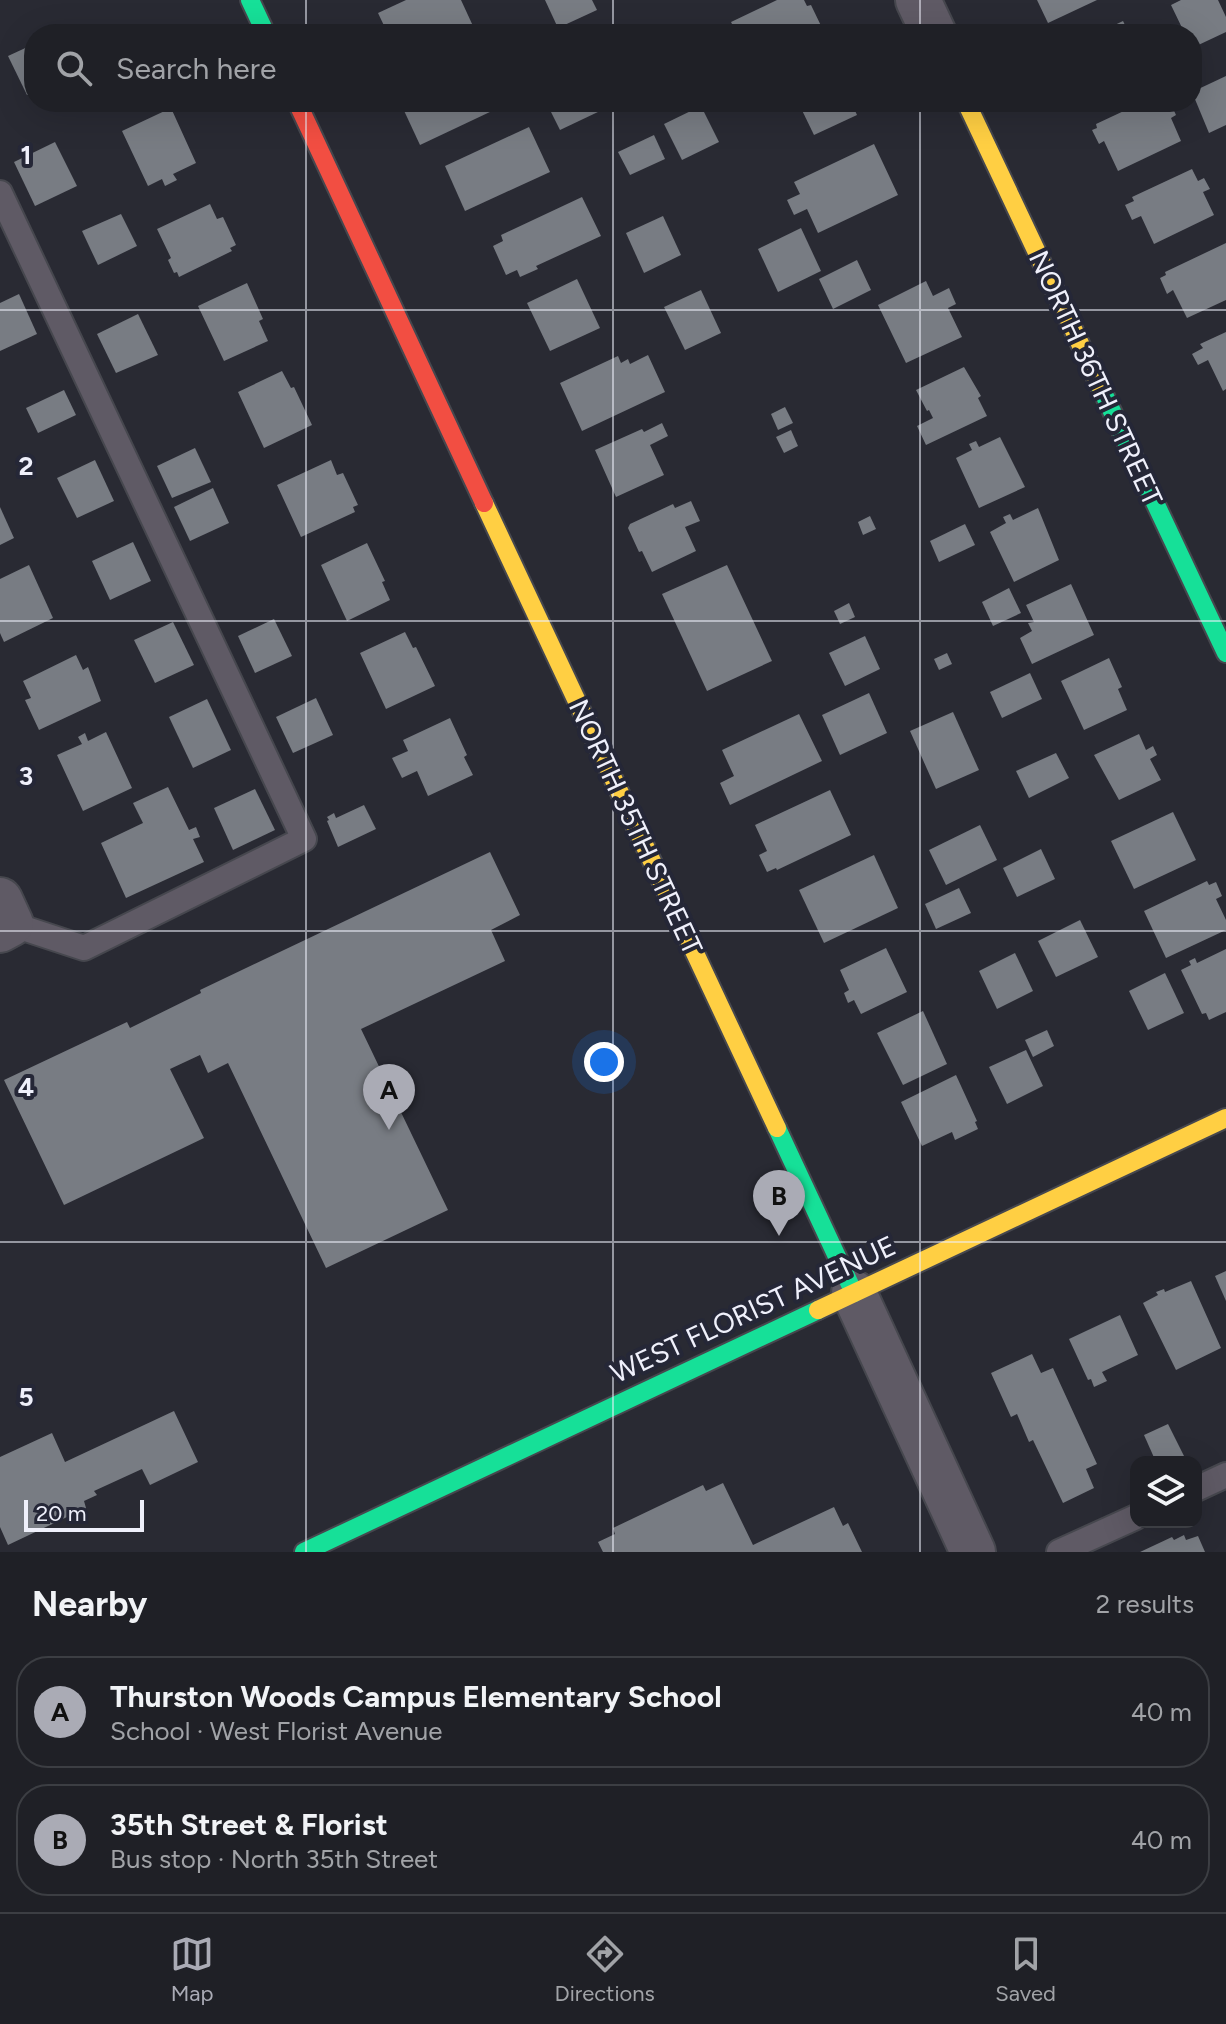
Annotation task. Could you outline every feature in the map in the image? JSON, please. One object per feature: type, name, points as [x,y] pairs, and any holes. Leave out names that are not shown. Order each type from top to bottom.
[{"type":"street","points":[[250,0],[261,24]]},
{"type":"street","points":[[918,0],[929,24]]},
{"type":"street","name":"NORTH 35TH STREET","points":[[302,112],[973,1552]]},
{"type":"street","name":"NORTH 36TH STREET","points":[[971,112],[1226,653]]},
{"type":"street","name":"WEST FLORIST AVENUE","points":[[304,1552],[1226,1118]]},
{"type":"lane","points":[[0,193],[304,839],[84,948],[4,918]]},
{"type":"lane","points":[[1202,1486],[1226,1475]]},
{"type":"lane","points":[[1059,1552],[1130,1520]]},
{"type":"building","points":[[406,0],[461,0],[472,24],[383,24],[378,13]]},
{"type":"building","points":[[545,0],[592,0],[597,10],[567,24],[556,24]]},
{"type":"building","points":[[777,0],[804,0],[807,6],[811,5],[820,24],[732,24]]},
{"type":"building","points":[[1037,0],[1097,0],[1048,23]]},
{"type":"building","points":[[1181,0],[1218,0],[1226,17],[1226,32],[1202,43],[1202,24],[1180,24],[1171,5]]},
{"type":"building","points":[[24,49],[24,89],[8,56]]},
{"type":"building","points":[[1226,76],[1226,125],[1209,133],[1200,112],[1202,87]]},
{"type":"building","points":[[162,112],[173,112],[196,163],[173,174],[177,180],[165,186],[162,179],[148,186],[122,131]]},
{"type":"building","points":[[405,112],[490,112],[420,145]]},
{"type":"building","points":[[551,112],[598,112],[560,130]]},
{"type":"building","points":[[689,112],[704,112],[719,142],[682,160],[664,124]]},
{"type":"building","points":[[803,112],[856,112],[857,115],[814,135]]},
{"type":"building","points":[[1122,112],[1175,112],[1176,115],[1171,118],[1181,141],[1118,171],[1104,141],[1099,144],[1092,130],[1097,128],[1096,124]]},
{"type":"building","points":[[529,127],[550,172],[465,211],[445,166]]},
{"type":"building","points":[[654,135],[665,159],[630,175],[618,152]]},
{"type":"building","points":[[55,142],[77,186],[35,206],[14,162]]},
{"type":"building","points":[[874,144],[898,195],[818,233],[807,209],[794,215],[787,200],[800,194],[794,182]]},
{"type":"building","points":[[1192,169],[1198,181],[1204,178],[1210,189],[1203,192],[1214,215],[1154,244],[1141,216],[1132,220],[1125,205],[1134,201],[1132,197]]},
{"type":"building","points":[[582,197],[601,236],[536,266],[538,269],[520,277],[517,270],[506,275],[493,246],[503,241],[501,235]]},
{"type":"building","points":[[210,204],[217,219],[223,217],[236,245],[230,248],[232,251],[179,277],[168,260],[171,258],[157,229]]},
{"type":"building","points":[[121,214],[137,246],[98,265],[82,231]]},
{"type":"building","points":[[663,216],[681,255],[644,273],[626,233]]},
{"type":"building","points":[[801,228],[821,271],[778,292],[758,249]]},
{"type":"building","points":[[1226,243],[1226,300],[1187,318],[1173,290],[1167,294],[1160,278],[1166,275],[1165,272]]},
{"type":"building","points":[[857,260],[871,290],[833,309],[819,279]]},
{"type":"building","points":[[577,279],[600,328],[550,351],[527,303]]},
{"type":"building","points":[[926,281],[933,296],[949,288],[956,304],[948,308],[962,337],[906,363],[878,305]]},
{"type":"building","points":[[247,283],[263,319],[259,321],[268,341],[224,361],[198,306]]},
{"type":"building","points":[[701,290],[721,333],[685,350],[664,307]]},
{"type":"building","points":[[19,294],[37,334],[0,351],[0,303]]},
{"type":"building","points":[[138,314],[158,355],[116,373],[97,334]]},
{"type":"building","points":[[1226,332],[1226,389],[1223,391],[1208,360],[1198,365],[1192,354],[1203,348],[1200,344]]},
{"type":"building","points":[[648,355],[665,392],[582,431],[560,383],[618,356],[621,363],[628,359],[630,364]]},
{"type":"building","points":[[964,367],[981,396],[978,398],[987,416],[926,445],[917,426],[933,418],[916,390]]},
{"type":"building","points":[[282,371],[291,388],[294,387],[312,425],[264,448],[238,392]]},
{"type":"building","points":[[64,390],[76,415],[38,433],[26,408]]},
{"type":"building","points":[[785,407],[793,423],[778,430],[771,414]]},
{"type":"building","points":[[662,423],[668,436],[650,445],[664,475],[616,497],[595,450]]},
{"type":"building","points":[[791,430],[798,446],[784,453],[776,437]]},
{"type":"building","points":[[1000,437],[1025,487],[979,508],[956,458],[972,450],[969,444],[976,441],[979,447]]},
{"type":"building","points":[[195,448],[211,482],[172,498],[157,466]]},
{"type":"building","points":[[95,460],[114,501],[77,518],[57,478]]},
{"type":"building","points":[[331,460],[337,475],[343,473],[358,505],[353,507],[355,512],[301,537],[277,485]]},
{"type":"building","points":[[213,488],[229,523],[190,541],[174,507]]},
{"type":"building","points":[[691,501],[700,521],[685,527],[696,551],[652,572],[628,528],[630,524],[673,504],[675,508]]},
{"type":"building","points":[[0,507],[14,538],[0,545]]},
{"type":"building","points":[[1038,508],[1059,560],[1014,582],[990,532],[1006,523],[1003,517],[1010,514],[1013,520]]},
{"type":"building","points":[[870,516],[876,529],[863,535],[858,522]]},
{"type":"building","points":[[965,524],[975,545],[939,562],[930,541]]},
{"type":"building","points":[[133,542],[151,581],[110,600],[92,561]]},
{"type":"building","points":[[367,543],[385,581],[382,582],[390,600],[347,621],[321,565]]},
{"type":"building","points":[[29,565],[53,618],[4,642],[0,633],[0,579]]},
{"type":"building","points":[[727,565],[772,661],[707,691],[662,594]]},
{"type":"building","points":[[1071,584],[1094,635],[1032,664],[1020,638],[1032,631],[1028,623],[1034,622],[1026,605]]},
{"type":"building","points":[[1009,588],[1021,613],[993,626],[982,602]]},
{"type":"building","points":[[849,603],[855,617],[840,624],[834,611]]},
{"type":"building","points":[[274,619],[292,656],[255,673],[238,636]]},
{"type":"building","points":[[173,622],[194,665],[155,683],[134,640]]},
{"type":"building","points":[[405,632],[435,686],[386,709],[360,653]]},
{"type":"building","points":[[865,636],[880,669],[845,686],[829,653]]},
{"type":"building","points":[[947,653],[952,664],[939,670],[934,659]]},
{"type":"building","points":[[76,655],[83,670],[88,667],[101,701],[39,730],[25,700],[31,698],[23,681]]},
{"type":"building","points":[[1109,658],[1122,687],[1118,689],[1127,710],[1084,730],[1061,681]]},
{"type":"building","points":[[1030,673],[1042,699],[1002,718],[990,692]]},
{"type":"building","points":[[869,693],[887,733],[840,755],[822,715]]},
{"type":"building","points":[[316,698],[333,735],[293,753],[276,717]]},
{"type":"building","points":[[207,699],[231,750],[193,768],[169,717]]},
{"type":"building","points":[[953,712],[979,770],[936,789],[910,731]]},
{"type":"building","points":[[799,714],[822,761],[730,805],[720,783],[734,776],[722,750]]},
{"type":"building","points":[[450,718],[473,775],[428,796],[417,771],[402,778],[392,758],[408,751],[403,740]]},
{"type":"building","points":[[106,732],[132,788],[83,811],[57,755],[82,744],[78,737],[85,733],[88,741]]},
{"type":"building","points":[[1139,734],[1146,750],[1153,746],[1157,755],[1150,759],[1161,780],[1119,800],[1094,755]]},
{"type":"building","points":[[1056,753],[1069,778],[1029,798],[1016,771]]},
{"type":"building","points":[[168,787],[189,830],[196,827],[200,837],[193,839],[204,862],[126,898],[101,843],[143,823],[133,803]]},
{"type":"building","points":[[255,789],[275,830],[233,850],[214,808]]},
{"type":"building","points":[[830,790],[851,835],[767,872],[759,855],[767,851],[755,825]]},
{"type":"building","points":[[364,805],[376,829],[338,847],[327,817],[334,813],[336,818]]},
{"type":"building","points":[[1173,812],[1196,860],[1134,889],[1111,841]]},
{"type":"building","points":[[980,825],[997,860],[946,885],[929,850]]},
{"type":"building","points":[[1041,849],[1055,879],[1017,897],[1003,868]]},
{"type":"building","points":[[490,852],[520,915],[491,930],[505,961],[361,1029],[448,1210],[326,1268],[228,1063],[208,1073],[200,1055],[170,1069],[204,1138],[64,1205],[4,1080],[127,1022],[130,1028],[201,993],[200,990]]},
{"type":"building","points":[[874,855],[898,908],[824,943],[799,890]]},
{"type":"building","points":[[1207,881],[1209,885],[1216,882],[1222,896],[1216,899],[1226,920],[1226,930],[1166,958],[1144,911]]},
{"type":"building","points":[[959,888],[971,913],[936,929],[925,904]]},
{"type":"building","points":[[1080,920],[1098,957],[1056,977],[1038,941]]},
{"type":"building","points":[[886,948],[907,992],[861,1014],[854,1000],[848,1003],[844,993],[849,990],[840,970]]},
{"type":"building","points":[[1226,949],[1226,1012],[1209,1020],[1206,1013],[1202,1014],[1181,970],[1191,965],[1189,961],[1195,958],[1197,963]]},
{"type":"building","points":[[1015,953],[1033,991],[997,1009],[979,971]]},
{"type":"building","points":[[1165,973],[1184,1013],[1148,1030],[1129,991]]},
{"type":"building","points":[[923,1011],[947,1064],[903,1085],[877,1033]]},
{"type":"building","points":[[1047,1030],[1054,1046],[1033,1057],[1025,1040]]},
{"type":"building","points":[[1026,1050],[1043,1086],[1007,1104],[989,1067]]},
{"type":"building","points":[[956,1075],[978,1129],[955,1140],[952,1132],[922,1146],[901,1102]]},
{"type":"building","points":[[1226,1271],[1226,1301],[1215,1276]]},
{"type":"building","points":[[1191,1281],[1221,1348],[1176,1370],[1143,1303],[1158,1295],[1156,1292],[1164,1289],[1165,1292]]},
{"type":"building","points":[[1120,1315],[1138,1355],[1102,1372],[1107,1381],[1094,1387],[1069,1339]]},
{"type":"building","points":[[1032,1354],[1041,1373],[1053,1368],[1097,1464],[1086,1469],[1094,1488],[1063,1503],[1033,1440],[1029,1442],[1017,1414],[1011,1417],[991,1373]]},
{"type":"building","points":[[174,1411],[198,1462],[150,1485],[142,1469],[94,1491],[97,1495],[84,1501],[86,1508],[8,1545],[0,1527],[0,1457],[52,1433],[65,1462]]},
{"type":"building","points":[[1168,1424],[1184,1456],[1153,1456],[1144,1435]]},
{"type":"building","points":[[723,1483],[753,1545],[834,1507],[843,1526],[848,1523],[862,1552],[603,1552],[598,1542],[615,1534],[613,1528],[703,1485],[706,1491]]},
{"type":"building","points":[[1184,1535],[1186,1540],[1198,1536],[1205,1552],[1140,1552],[1172,1537],[1174,1540]]},
{"type":"traffic: fast","points":[[250,0],[261,24]]},
{"type":"traffic: fast","points":[[1100,386],[1226,653]]},
{"type":"traffic: fast","points":[[777,1128],[854,1293]]},
{"type":"traffic: fast","points":[[304,1552],[818,1310]]},
{"type":"traffic: slow","points":[[971,112],[1100,386]]},
{"type":"traffic: slow","points":[[484,503],[777,1128]]},
{"type":"traffic: slow","points":[[818,1310],[1226,1118]]},
{"type":"traffic: jam","points":[[302,112],[484,503]]},
{"type":"place","name":"Thurston Woods Campus Elementary School","points":[[389,1130]]},
{"type":"place","name":"35th Street & Florist","points":[[779,1236]]}]
